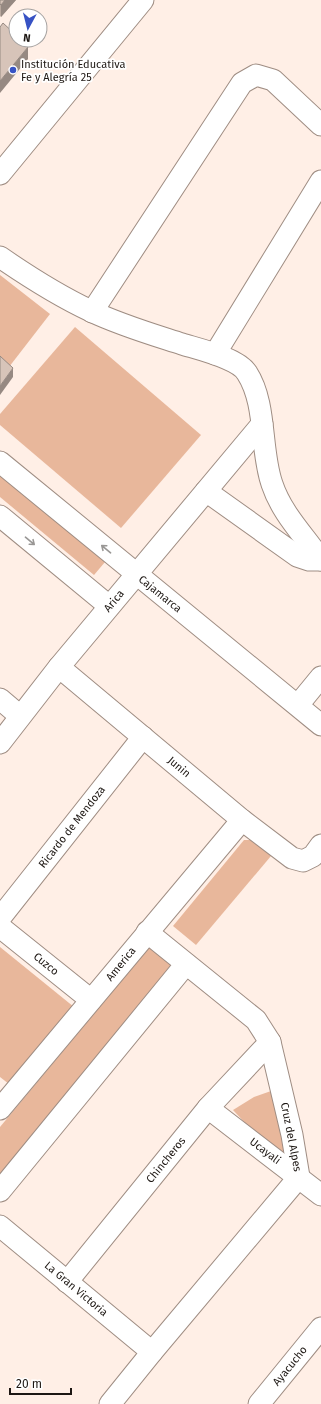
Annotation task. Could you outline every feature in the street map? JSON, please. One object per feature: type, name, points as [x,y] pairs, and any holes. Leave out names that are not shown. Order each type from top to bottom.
[{"type":"street","points":[[0,174],[143,0]]},
{"type":"street","points":[[92,312],[242,84],[256,75],[273,80],[321,125]]},
{"type":"street","points":[[215,354],[321,181]]},
{"type":"street","points":[[0,257],[54,292],[92,312],[131,328],[215,354],[234,362],[247,371],[255,391],[272,484],[287,516],[321,560],[309,560],[297,556],[206,491]]},
{"type":"street","name":"Arica","points":[[0,743],[109,606],[262,424]]},
{"type":"street","name":"Cajamarca","points":[[0,462],[321,725]]},
{"type":"street","points":[[0,516],[109,606]]},
{"type":"street","name":"Junin","points":[[59,667],[242,820],[292,858],[303,861],[313,856],[321,845]]},
{"type":"street","points":[[298,705],[321,677]]},
{"type":"street","points":[[0,699],[20,716]]},
{"type":"street","name":"Ricardo de Mendoza","points":[[0,918],[143,736]]},
{"type":"street","name":"America","points":[[3,1100],[91,1000],[242,820]]},
{"type":"street","name":"Cuzco","points":[[0,927],[91,1000]]},
{"type":"street","name":"Cruz del Alpes","points":[[110,1404],[299,1177],[292,1135],[270,1042],[256,1020],[147,932]]},
{"type":"street","points":[[0,1191],[186,964]]},
{"type":"street","name":"Chincheros","points":[[67,1282],[208,1108],[270,1042]]},
{"type":"street","name":"Ucayali","points":[[208,1108],[321,1195]]},
{"type":"street","name":"La Gran Victoria","points":[[0,1226],[152,1352]]},
{"type":"street","name":"Ayacucho","points":[[259,1404],[321,1328]]},
{"type":"shaded area","points":[[0,275],[50,314],[9,367],[0,360]]},
{"type":"shaded area","points":[[75,327],[201,435],[121,528],[0,425],[0,414]]},
{"type":"shaded area","points":[[0,475],[105,562],[94,575],[0,497]]},
{"type":"shaded area","points":[[244,840],[252,840],[271,856],[196,945],[173,926]]},
{"type":"shaded area","points":[[151,945],[186,975],[0,1199],[0,1127]]},
{"type":"shaded area","points":[[0,947],[74,1007],[9,1084],[0,1077]]},
{"type":"shaded area","points":[[271,1091],[285,1136],[283,1152],[265,1144],[233,1110],[254,1097]]},
{"type":"building","points":[[0,0],[5,0],[1,5],[0,4]]},
{"type":"building","points":[[3,23],[8,28],[8,48],[27,48],[0,81],[0,27]]},
{"type":"building","points":[[0,356],[13,368],[0,386]]},
{"type":"place","name":"Institución Educativa Fe y Alegría 25","points":[[13,70]]}]
